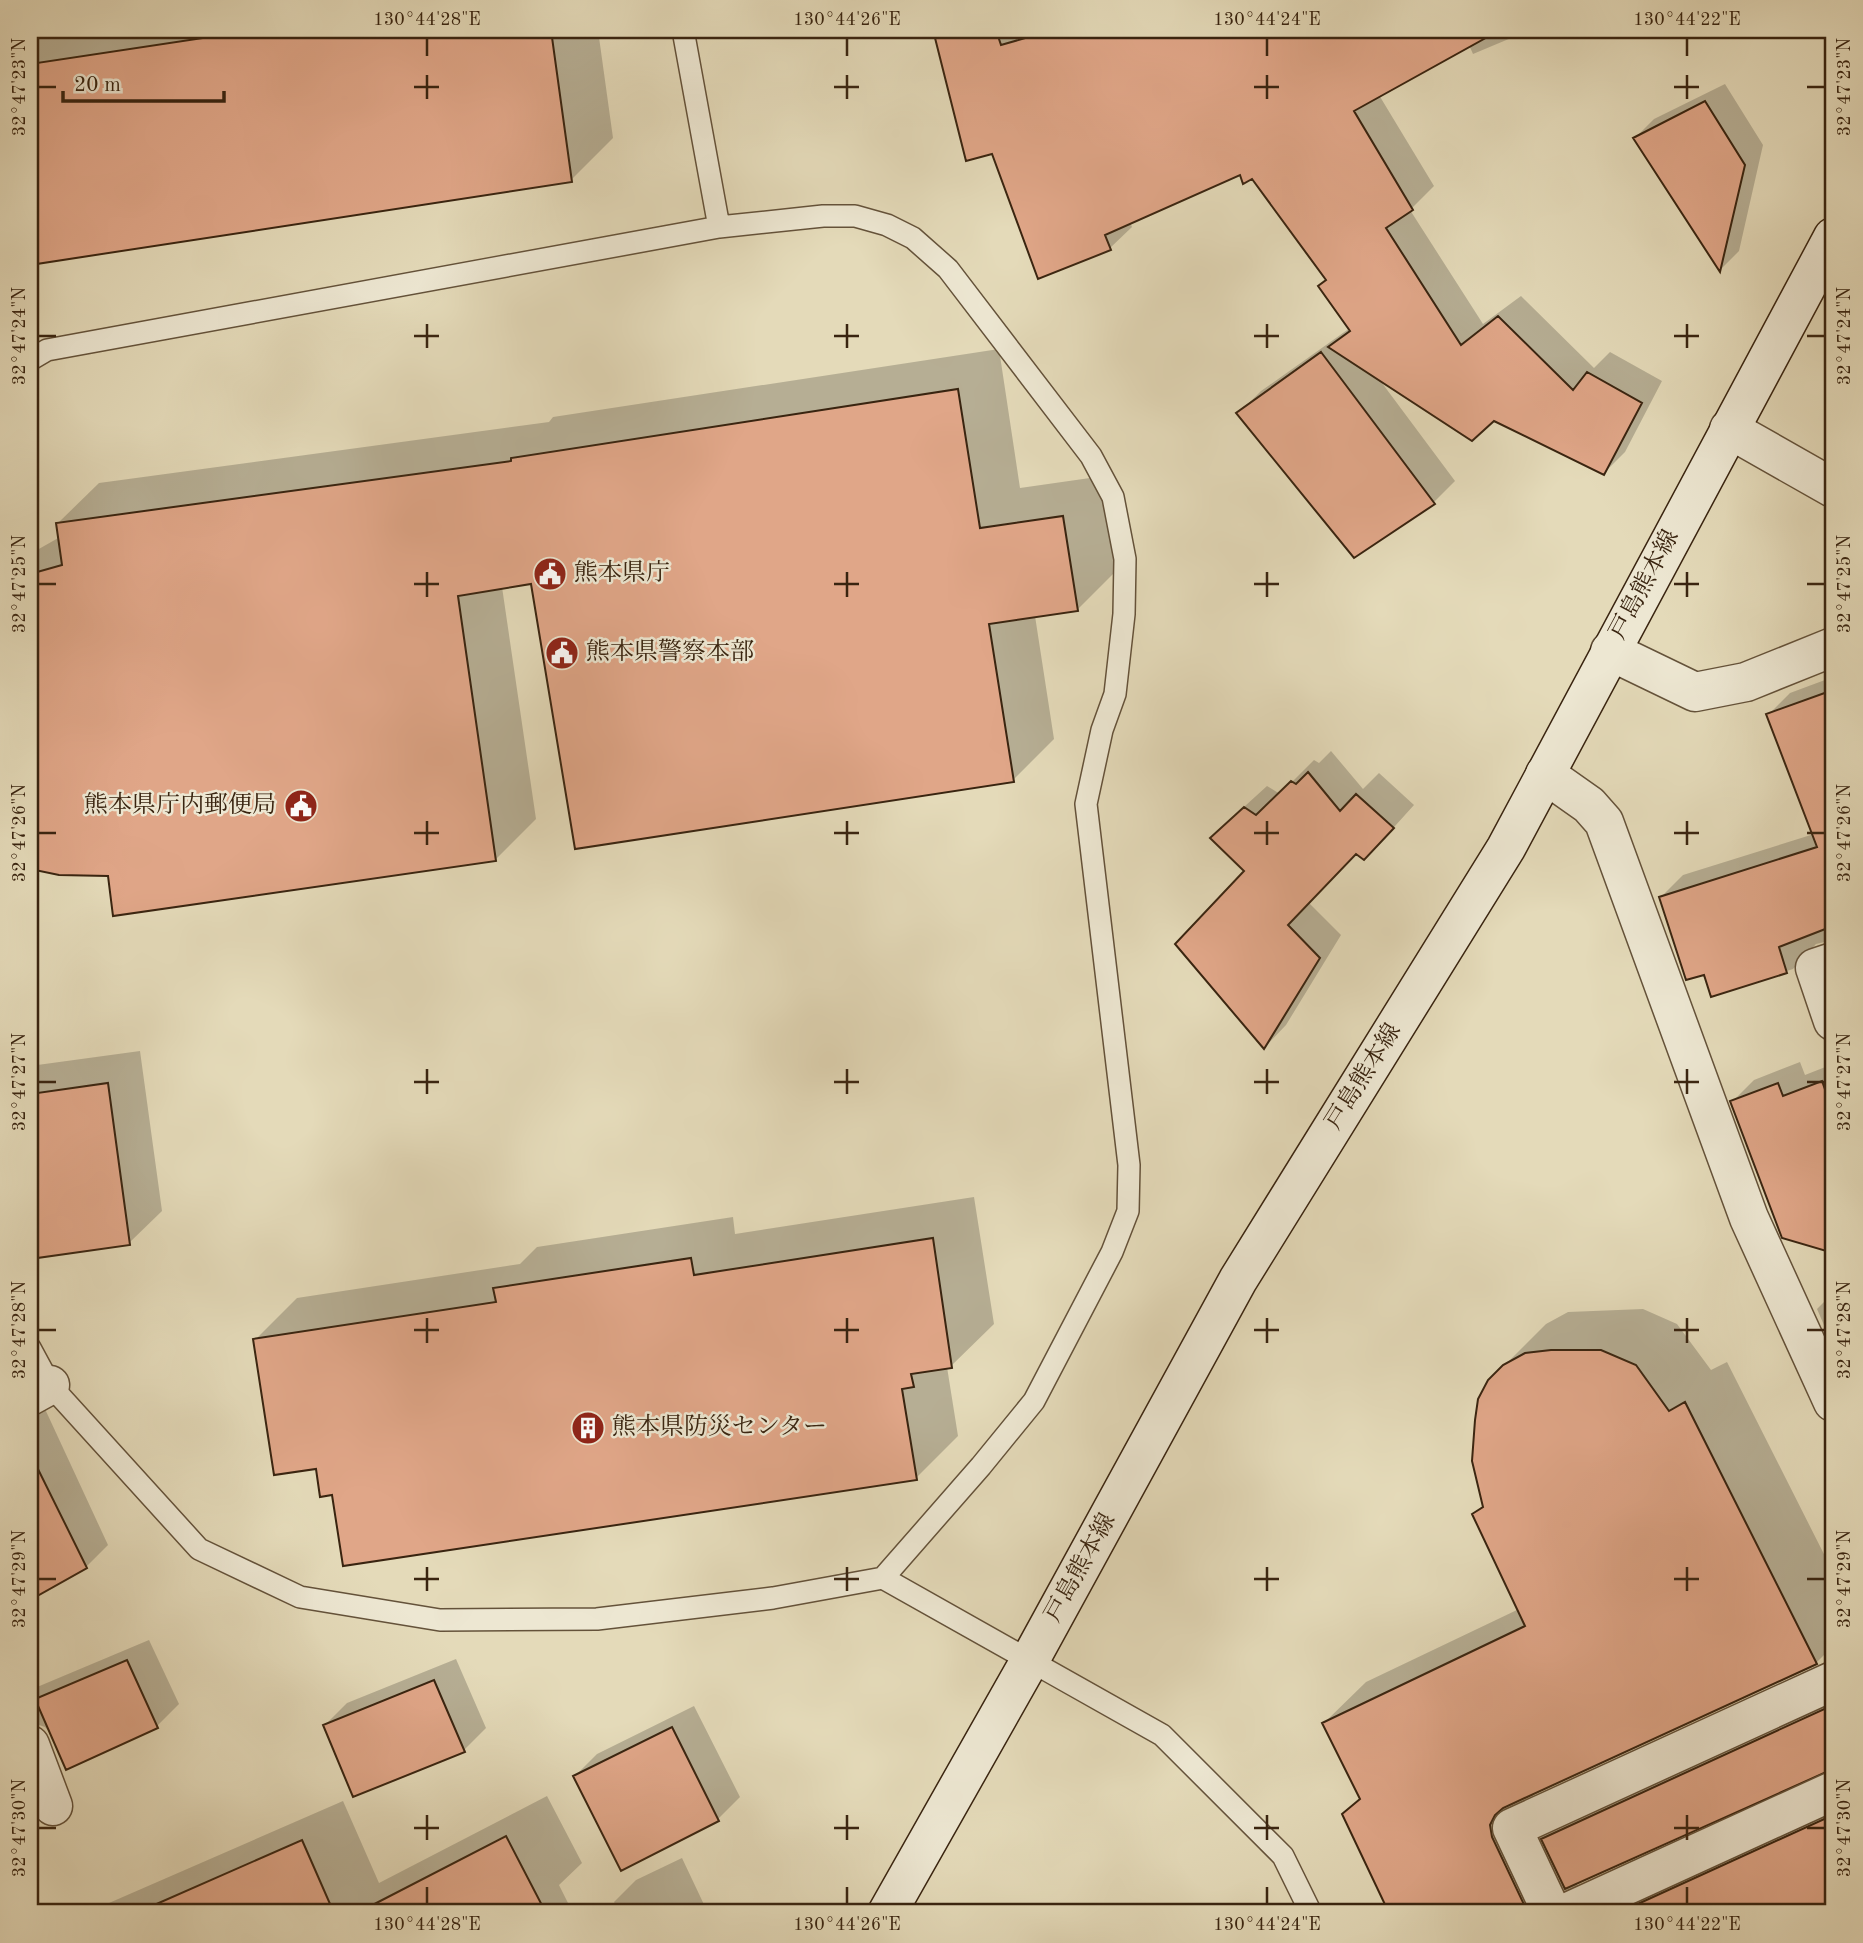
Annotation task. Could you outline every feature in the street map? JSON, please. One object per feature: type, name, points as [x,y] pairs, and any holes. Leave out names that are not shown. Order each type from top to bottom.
[{"type":"street","name":"戸島熊本線","points":[[887,1913],[1029,1662],[1238,1280],[1506,848],[1833,237]]},
{"type":"street","points":[[1729,429],[1833,488]]},
{"type":"street","points":[[1610,651],[1695,692],[1746,682],[1833,647]]},
{"type":"street","points":[[1545,774],[1589,805],[1604,822],[1749,1218],[1833,1402]]},
{"type":"street","points":[[1833,962],[1815,968],[1833,1021]]},
{"type":"street","points":[[1552,1913],[1513,1828],[1833,1681]]},
{"type":"street","points":[[30,1745],[53,1806]]},
{"type":"street","points":[[1566,1913],[1833,1791]]},
{"type":"lane","points":[[683,30],[719,227]]},
{"type":"lane","points":[[30,360],[47,350],[719,227],[823,216],[855,216],[887,225],[913,238],[948,269],[1091,456],[1112,497],[1125,559],[1124,614],[1115,694],[1102,730],[1086,804],[1129,1166],[1128,1211],[1112,1252],[1034,1401],[883,1578],[773,1598],[597,1619],[440,1620],[300,1597],[199,1549],[40,1391],[30,1348]]},
{"type":"lane","points":[[883,1578],[1162,1735],[1283,1856],[1311,1913]]},
{"type":"building","points":[[256,30],[551,30],[572,182],[30,265],[30,64]]},
{"type":"building","points":[[933,30],[996,30],[1001,45],[1053,30],[1500,30],[1354,111],[1413,210],[1386,228],[1461,345],[1498,316],[1573,390],[1587,372],[1642,403],[1604,475],[1494,421],[1472,441],[1328,347],[1350,331],[1318,286],[1326,280],[1252,179],[1243,184],[1240,175],[1105,235],[1111,250],[1038,279],[992,154],[966,161]]},
{"type":"building","points":[[1705,101],[1745,165],[1720,272],[1633,138]]},
{"type":"building","points":[[1321,352],[1435,504],[1354,558],[1236,413]]},
{"type":"building","name":"熊本県警察本部","points":[[958,389],[980,528],[1063,516],[1078,611],[989,624],[1014,782],[575,849],[531,584],[458,596],[496,861],[113,916],[108,876],[59,875],[30,869],[30,574],[62,565],[56,523],[511,461],[511,458]]},
{"type":"building","points":[[1833,690],[1833,926],[1779,947],[1787,973],[1711,997],[1704,975],[1686,980],[1659,897],[1817,847],[1766,714]]},
{"type":"building","points":[[1308,772],[1340,811],[1356,794],[1394,828],[1364,860],[1356,854],[1288,925],[1320,958],[1264,1049],[1175,944],[1244,871],[1210,838],[1244,807],[1256,815],[1291,781],[1296,784]]},
{"type":"building","points":[[1822,1081],[1833,1112],[1833,1253],[1782,1238],[1730,1101],[1778,1083],[1783,1096]]},
{"type":"building","points":[[108,1083],[130,1245],[30,1259],[30,1094]]},
{"type":"building","name":"熊本県防災センター","points":[[933,1238],[952,1368],[911,1374],[914,1387],[902,1389],[917,1480],[343,1566],[332,1495],[320,1497],[316,1469],[274,1475],[253,1339],[496,1302],[493,1288],[691,1258],[694,1275]]},
{"type":"building","points":[[1601,1350],[1636,1365],[1669,1411],[1685,1402],[1817,1664],[1503,1808],[1495,1815],[1490,1825],[1492,1837],[1528,1913],[1389,1913],[1342,1814],[1360,1799],[1322,1723],[1525,1626],[1472,1514],[1483,1507],[1472,1461],[1475,1420],[1478,1399],[1488,1380],[1503,1365],[1525,1353]]},
{"type":"building","points":[[30,1453],[87,1568],[30,1600]]},
{"type":"building","points":[[127,1660],[158,1728],[66,1770],[35,1699]]},
{"type":"building","points":[[434,1680],[465,1752],[353,1797],[323,1725]]},
{"type":"building","points":[[1833,1705],[1833,1769],[1565,1889],[1541,1839]]},
{"type":"building","points":[[672,1727],[719,1821],[621,1871],[573,1776]]},
{"type":"building","points":[[1833,1815],[1833,1913],[1618,1913]]},
{"type":"building","points":[[506,1836],[546,1913],[357,1913]]},
{"type":"building","points":[[302,1840],[334,1913],[136,1913]]},
{"type":"place","name":"熊本県庁","points":[[550,574]]},
{"type":"place","name":"熊本県警察本部","points":[[562,653]]},
{"type":"place","name":"熊本県庁内郵便局","points":[[301,806]]},
{"type":"place","name":"熊本県防災センター","points":[[588,1428]]}]
